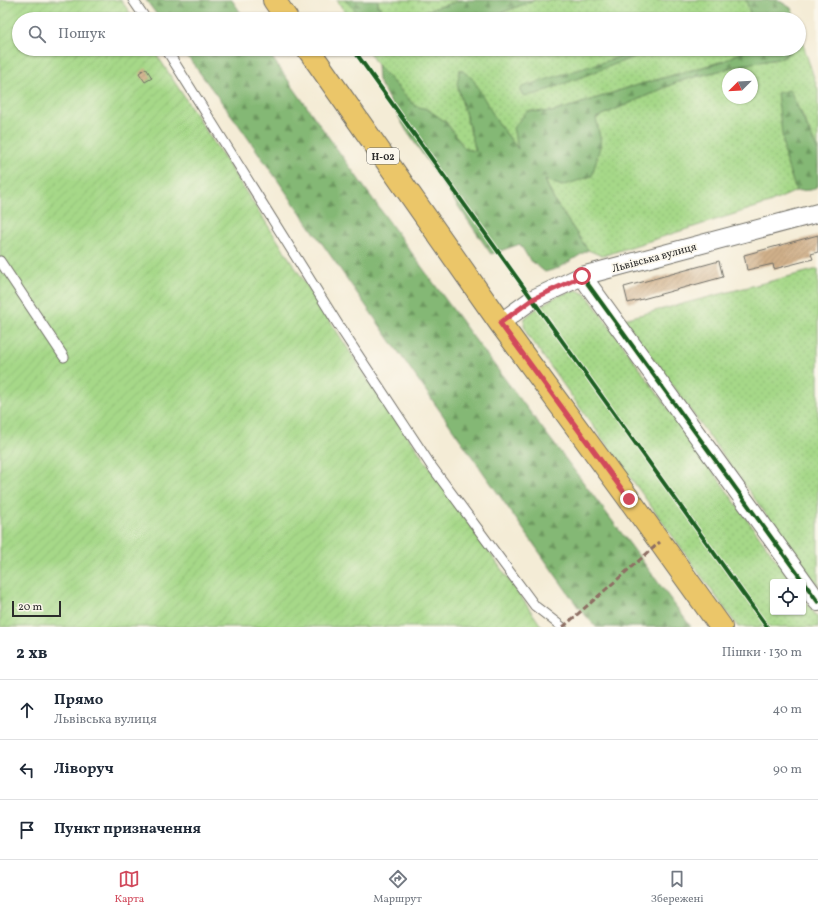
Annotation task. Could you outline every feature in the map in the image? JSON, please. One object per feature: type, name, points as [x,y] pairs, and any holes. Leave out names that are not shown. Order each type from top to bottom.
[{"type":"main road","points":[[274,0],[282,12]]},
{"type":"main road","name":"Н-02","points":[[313,56],[500,323],[721,627]]},
{"type":"street","name":"Львівська вулиця","points":[[500,323],[533,299],[582,276],[818,213]]},
{"type":"street","points":[[582,276],[818,602]]},
{"type":"lane","points":[[133,0],[141,12]]},
{"type":"lane","points":[[170,56],[340,326],[432,467],[535,606],[562,627]]},
{"type":"lane","points":[[0,262],[64,356]]},
{"type":"green space","points":[[0,0],[121,0],[129,12],[12,12],[12,56],[158,56],[369,381],[542,627],[0,627]]},
{"type":"green space","points":[[146,0],[232,0],[240,12],[155,12]]},
{"type":"green space","points":[[337,0],[345,0],[357,12],[345,12]]},
{"type":"green space","points":[[345,0],[377,0],[381,12],[357,12]]},
{"type":"green space","points":[[377,0],[462,0],[422,12],[381,12]]},
{"type":"green space","points":[[462,0],[535,0],[503,12],[422,12]]},
{"type":"green space","points":[[535,0],[746,0],[750,12],[503,12]]},
{"type":"green space","points":[[746,0],[778,0],[791,8],[792,12],[750,12]]},
{"type":"green space","points":[[806,53],[818,90],[818,151],[800,110],[785,158],[796,191],[769,203],[602,256],[588,250],[554,200],[545,179],[562,186],[601,143],[596,118],[680,81],[722,70],[722,104],[758,104],[758,68],[730,68],[783,58],[785,56],[806,56]]},
{"type":"green space","points":[[187,56],[271,56],[470,333],[691,627],[596,627],[578,607],[238,124]]},
{"type":"green space","points":[[371,56],[734,56],[724,61],[627,88],[552,112],[527,111],[519,150],[498,123],[457,84],[476,151],[465,149],[446,122],[427,109],[415,106],[377,65]]},
{"type":"green space","points":[[622,56],[637,56],[537,94],[524,96],[520,92],[522,87]]},
{"type":"green space","points":[[734,56],[785,56],[783,58],[730,68],[722,68],[722,70],[680,81],[596,118],[601,143],[592,176],[562,186],[545,180],[554,200],[588,250],[559,268],[545,272],[529,259],[520,244],[491,254],[406,130],[378,80],[377,65],[415,106],[427,109],[446,122],[465,149],[476,151],[457,84],[460,69],[473,79],[498,123],[518,149],[513,128],[527,111],[552,112],[627,88],[724,61]]},
{"type":"green space","points":[[790,90],[818,151],[818,186],[811,190],[796,191],[785,158],[777,93]]},
{"type":"green space","points":[[818,269],[818,586],[624,319]]},
{"type":"green space","points":[[577,290],[587,295],[790,579],[770,579],[770,615],[806,615],[806,601],[818,618],[818,627],[738,627],[527,334],[524,325],[525,318],[549,301]]},
{"type":"building","points":[[146,68],[152,78],[145,82],[139,73]]},
{"type":"building","points":[[818,235],[818,252],[811,254],[813,259],[774,269],[773,264],[747,270],[744,255]]},
{"type":"building","points":[[719,261],[723,277],[628,303],[624,287]]},
{"type":"marked path","points":[[563,627],[660,542]]},
{"type":"cycle path","points":[[358,56],[767,627]]},
{"type":"cycle path","points":[[582,276],[818,602]]},
{"type":"route","points":[[582,276],[533,299],[500,323],[629,499]]}]
